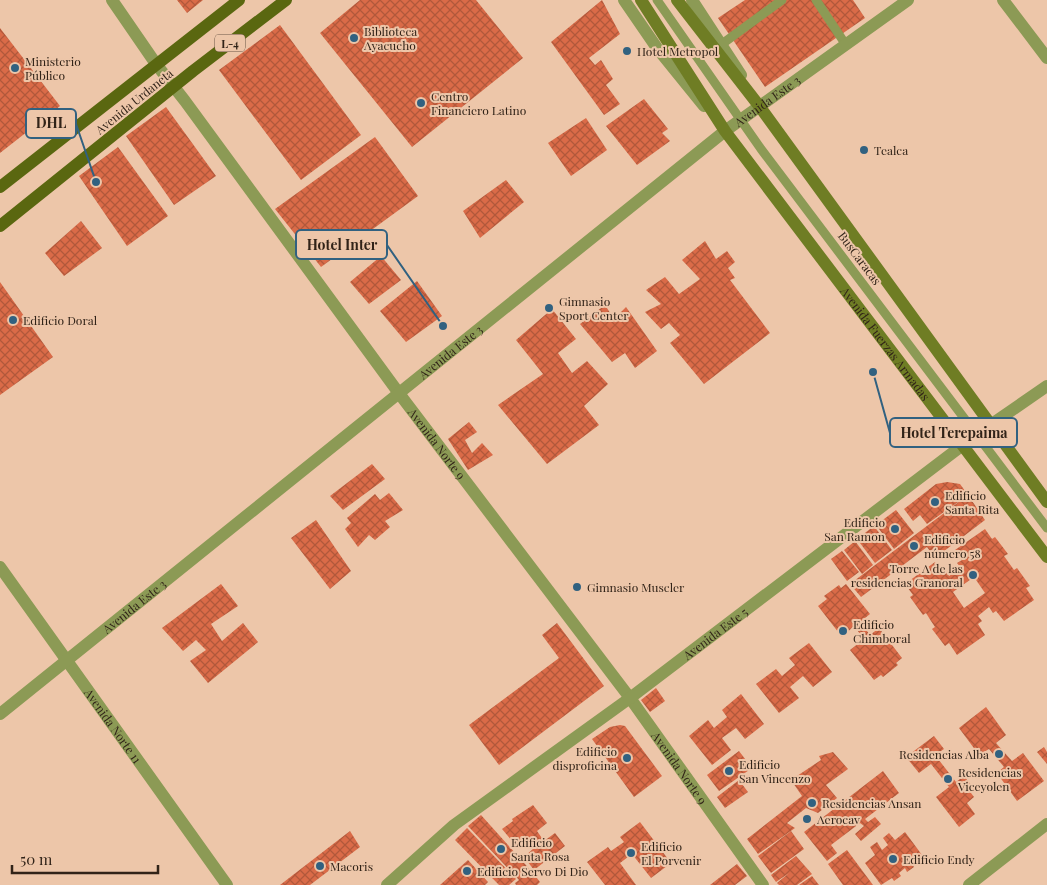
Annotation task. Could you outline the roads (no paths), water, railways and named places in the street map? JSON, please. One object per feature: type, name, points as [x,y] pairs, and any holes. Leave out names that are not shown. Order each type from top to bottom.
[{"type":"main road","name":"Avenida Urdaneta","points":[[0,187],[240,0]]},
{"type":"main road","name":"Avenida Urdaneta","points":[[0,226],[286,0]]},
{"type":"main road","name":"Avenida Fuerzas Armadas","points":[[641,0],[669,41],[725,132],[1047,557]]},
{"type":"main road","points":[[677,0],[760,107],[1047,502]]},
{"type":"street","name":"Avenida Norte 9","points":[[112,0],[156,64],[398,392],[630,698],[763,885]]},
{"type":"street","points":[[624,0],[657,48],[725,132]]},
{"type":"street","points":[[692,0],[722,44],[760,107]]},
{"type":"street","name":"Avenida Este 3","points":[[0,714],[398,392],[725,132],[908,0]]},
{"type":"street","points":[[1003,0],[1047,58]]},
{"type":"street","name":"Avenida Este 5","points":[[387,885],[454,825],[630,698],[976,435],[1047,386]]},
{"type":"street","name":"Avenida Norte 11","points":[[0,568],[227,885]]},
{"type":"street","points":[[969,885],[1047,824]]},
{"type":"lane","name":"BusCaracas","points":[[657,0],[740,121],[1047,528]]},
{"type":"lane","points":[[722,44],[782,0]]},
{"type":"lane","points":[[816,0],[846,46]]},
{"type":"place","name":"Biblioteca Ayacucho","points":[[354,38]]},
{"type":"place","name":"Hotel Metropol","points":[[627,51]]},
{"type":"place","name":"Ministerio Público","points":[[15,68]]},
{"type":"place","name":"Centro Financiero Latino","points":[[421,103]]},
{"type":"place","name":"Tealca","points":[[864,150]]},
{"type":"place","name":"DHL","points":[[96,182]]},
{"type":"place","name":"Gimnasio Sport Center","points":[[549,308]]},
{"type":"place","name":"Edificio Doral","points":[[13,320]]},
{"type":"place","name":"Hotel Inter","points":[[443,326]]},
{"type":"place","name":"Hotel Terepaima","points":[[873,372]]},
{"type":"place","name":"Edificio Santa Rita","points":[[935,502]]},
{"type":"place","name":"Edificio San Ramon","points":[[895,529]]},
{"type":"place","name":"Edificio número 58","points":[[914,546]]},
{"type":"place","name":"Torre A de las residencias Granoral","points":[[973,575]]},
{"type":"place","name":"Gimnasio Muscler","points":[[577,587]]},
{"type":"place","name":"Edificio Chimboral","points":[[843,631]]},
{"type":"place","name":"Residencias Alba","points":[[999,754]]},
{"type":"place","name":"Edificio disproficina","points":[[627,758]]},
{"type":"place","name":"Edificio San Vincenzo","points":[[729,771]]},
{"type":"place","name":"Residencias Viceyolen","points":[[948,779]]},
{"type":"place","name":"Residencias Ansan","points":[[812,803]]},
{"type":"place","name":"Aerocav","points":[[807,819]]},
{"type":"place","name":"Edificio Santa Rosa","points":[[501,849]]},
{"type":"place","name":"Edificio El Porvenir","points":[[631,853]]},
{"type":"place","name":"Edificio Endy","points":[[893,859]]},
{"type":"place","name":"Macoris","points":[[320,866]]},
{"type":"place","name":"Edificio Servo Di Dio","points":[[467,871]]}]
